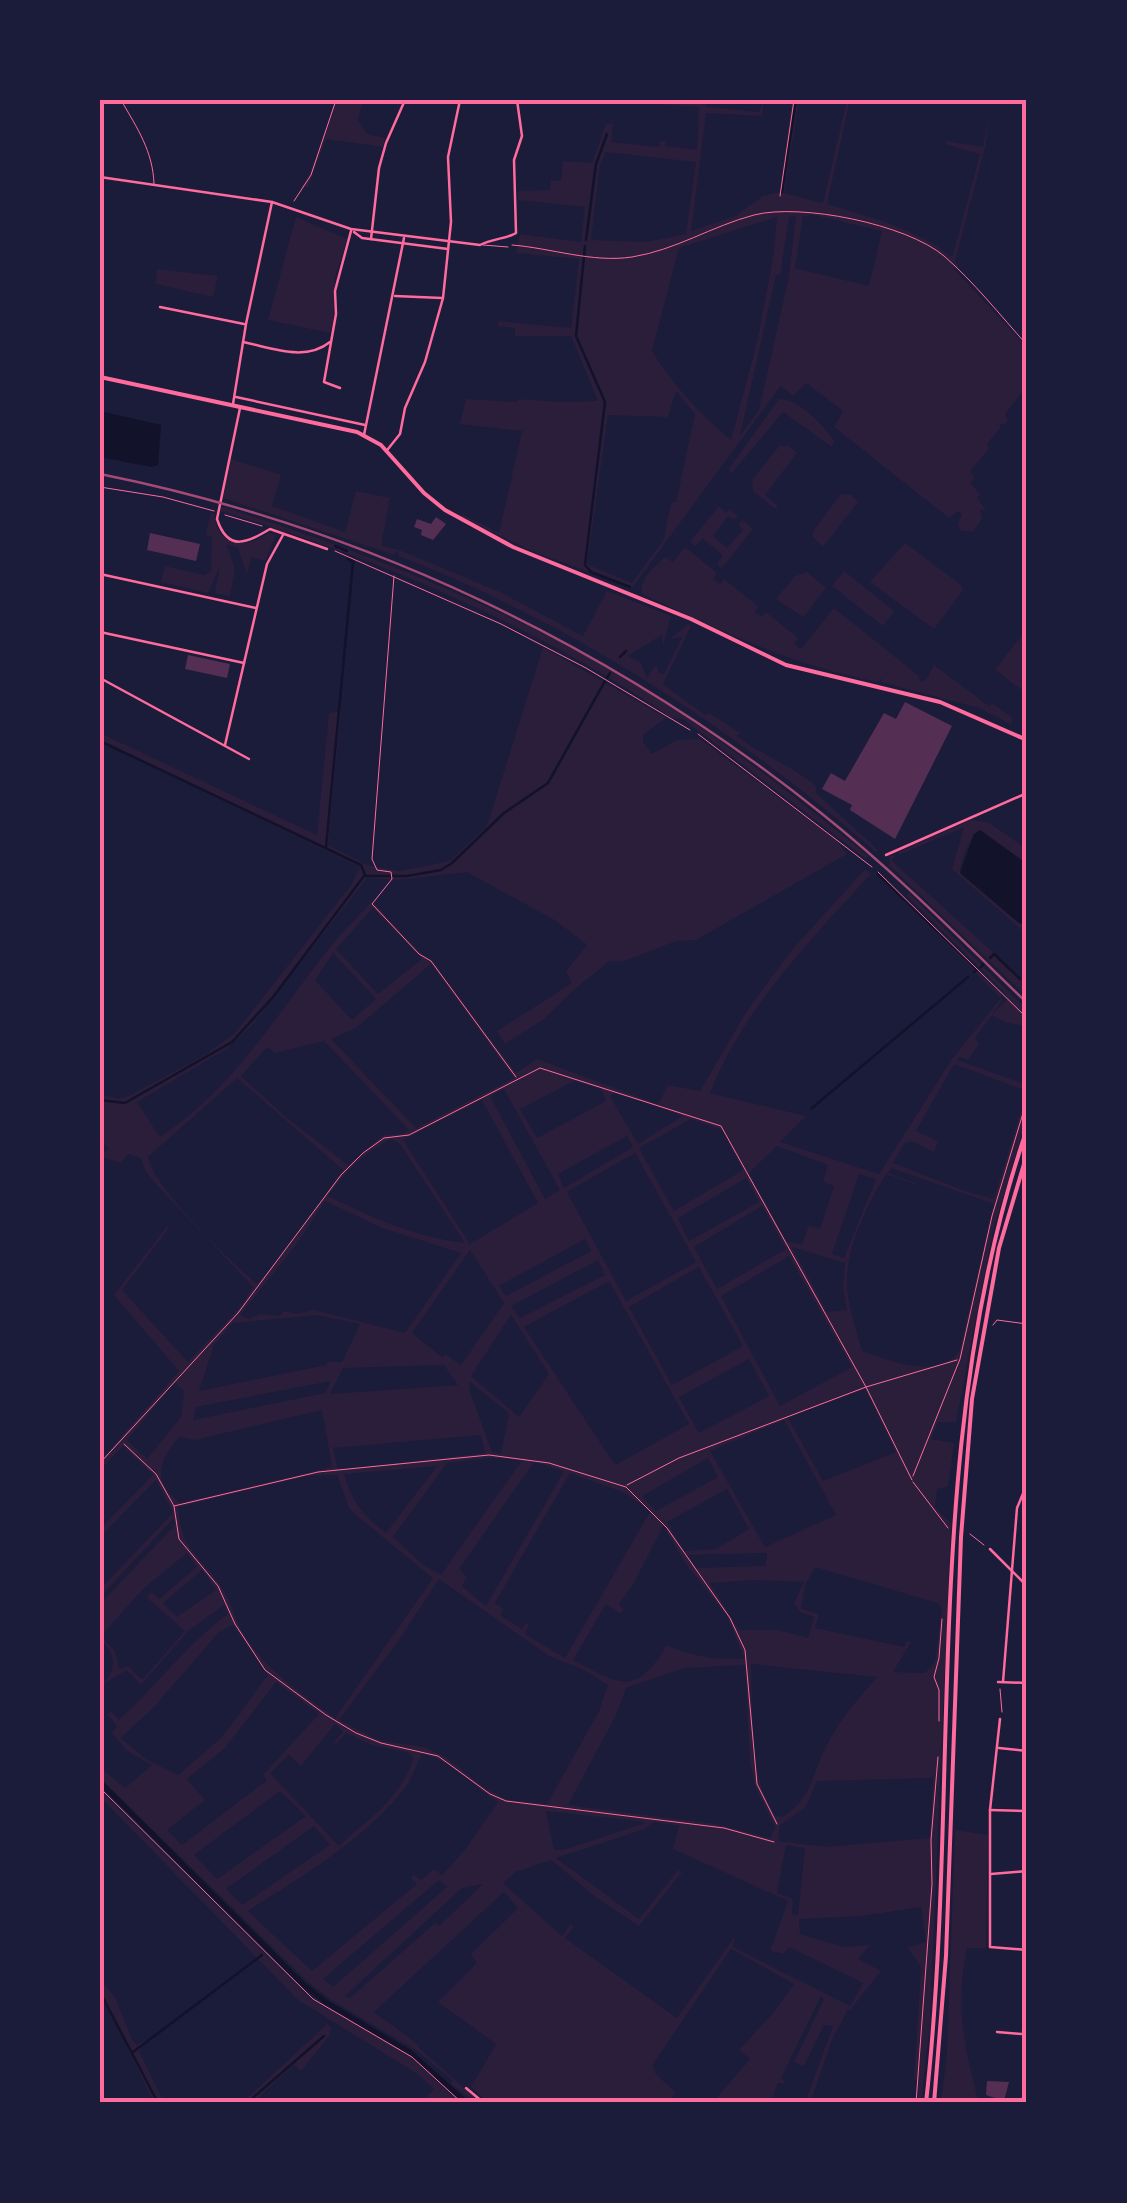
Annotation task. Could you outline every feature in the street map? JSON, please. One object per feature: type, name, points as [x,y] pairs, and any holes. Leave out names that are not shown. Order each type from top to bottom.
[{"type":"main road","points":[[100,376],[333,424],[364,434],[387,450],[424,493],[470,525],[514,547],[644,599],[786,665],[940,702],[1027,740]]},
{"type":"main road","points":[[926,2103],[938,1956],[954,1538],[964,1398],[984,1280],[1026,1134]]},
{"type":"main road","points":[[934,2103],[946,1956],[962,1519],[972,1399],[996,1265],[1026,1157]]},
{"type":"main road","points":[[1020,2103],[1027,2094]]},
{"type":"street","points":[[371,240],[386,143],[405,100]]},
{"type":"street","points":[[387,450],[400,434],[405,408],[425,362],[443,298],[450,242],[448,157],[460,100]]},
{"type":"street","points":[[100,177],[272,202],[351,230],[480,245],[496,236],[515,234],[514,160],[522,136],[517,100]]},
{"type":"street","points":[[272,202],[246,324],[234,397],[237,406],[217,519],[227,537],[242,542],[250,542],[270,529],[327,549]]},
{"type":"street","points":[[351,230],[371,240],[449,249]]},
{"type":"street","points":[[340,388],[324,382],[338,278],[351,230]]},
{"type":"street","points":[[364,434],[404,236]]},
{"type":"street","points":[[393,296],[443,298]]},
{"type":"street","points":[[160,307],[246,324]]},
{"type":"street","points":[[243,342],[299,353],[321,349],[331,341]]},
{"type":"street","points":[[234,397],[368,425]]},
{"type":"street","points":[[225,744],[267,564],[284,534]]},
{"type":"street","points":[[100,574],[257,608]]},
{"type":"street","points":[[100,632],[246,663]]},
{"type":"street","points":[[100,678],[249,758]]},
{"type":"street","points":[[886,855],[1027,793]]},
{"type":"street","points":[[1027,1484],[1017,1508],[1001,1682],[1027,1684]]},
{"type":"street","points":[[990,1549],[1027,1586]]},
{"type":"street","points":[[997,2032],[1025,2034],[1027,1950],[990,1947],[990,1810],[1000,1719]]},
{"type":"street","points":[[998,1748],[1027,1751]]},
{"type":"street","points":[[990,1810],[1027,1811]]},
{"type":"street","points":[[990,1874],[1027,1871]]},
{"type":"street","points":[[466,2088],[484,2103]]},
{"type":"lane","points":[[121,100],[149,149],[154,184]]},
{"type":"lane","points":[[480,245],[508,246]]},
{"type":"lane","points":[[698,734],[872,866]]},
{"type":"path","points":[[290,208],[310,176],[336,100]]},
{"type":"path","points":[[780,196],[794,100]]},
{"type":"path","points":[[508,246],[517,244],[528,249],[612,259],[665,250],[758,214],[807,210],[902,234],[934,249],[1027,344]]},
{"type":"path","points":[[100,487],[163,497],[215,512]]},
{"type":"path","points":[[220,513],[270,529]]},
{"type":"path","points":[[327,549],[354,557],[486,617],[586,668],[698,734]]},
{"type":"path","points":[[394,576],[372,859],[377,870],[391,872],[392,877],[372,904],[419,954],[431,961],[518,1079]]},
{"type":"path","points":[[872,866],[1027,1018]]},
{"type":"path","points":[[100,1463],[238,1312],[341,1175],[363,1153],[384,1138],[409,1135],[540,1068],[721,1126],[866,1387],[912,1480]]},
{"type":"path","points":[[990,1328],[997,1320],[1027,1324]]},
{"type":"path","points":[[626,1487],[679,1458],[866,1387],[960,1359]]},
{"type":"path","points":[[122,1441],[156,1474],[174,1506],[179,1539],[218,1586],[235,1624],[265,1670],[326,1715],[356,1733],[438,1756],[506,1801],[724,1828],[774,1842]]},
{"type":"path","points":[[174,1506],[318,1472],[489,1455],[549,1462],[626,1487],[667,1528],[730,1618],[744,1650],[756,1784],[777,1824]]},
{"type":"path","points":[[967,1528],[971,1536],[990,1549]]},
{"type":"path","points":[[1000,1719],[1001,1682]]},
{"type":"path","points":[[100,1788],[313,1998],[412,2058],[462,2103]]},
{"type":"shaded area","points":[[336,100],[363,100],[358,120],[367,134],[385,138],[383,147],[326,139],[308,187],[301,187],[309,175]]},
{"type":"shaded area","points":[[604,100],[707,100],[706,107],[759,112],[764,100],[762,116],[706,113],[691,231],[735,216],[763,196],[780,192],[792,100],[799,100],[784,193],[823,203],[850,100],[827,204],[907,231],[950,256],[980,154],[945,144],[946,141],[983,147],[992,100],[985,148],[955,261],[959,268],[953,268],[1027,347],[1027,386],[1005,414],[1008,420],[1000,424],[987,444],[989,449],[970,471],[975,478],[970,483],[986,510],[980,510],[982,519],[973,532],[961,531],[958,524],[962,514],[958,511],[949,518],[834,427],[843,411],[806,383],[793,396],[779,388],[632,588],[532,551],[461,517],[462,514],[499,533],[522,431],[460,424],[466,399],[598,401],[571,336],[515,336],[515,328],[498,326],[498,321],[571,328],[579,259],[516,253],[520,234],[581,242],[585,207],[518,200],[518,191],[550,190],[551,180],[561,181],[563,161],[592,163],[606,124],[613,124],[611,142],[659,147],[660,141],[665,141],[665,146],[697,150],[699,107]],"holes":[[[606,152],[696,162],[686,234],[646,242],[591,240],[600,165]],[[814,215],[882,231],[869,286],[795,268],[803,216]],[[796,216],[789,276],[759,410],[740,436],[776,275],[780,275],[789,217]],[[777,217],[758,338],[731,440],[688,398],[652,351],[679,248]],[[676,391],[695,414],[664,539],[632,583],[587,564],[608,415],[668,417]]]},
{"type":"shaded area","points":[[296,217],[347,239],[335,277],[330,333],[268,320]]},
{"type":"shaded area","points":[[157,269],[218,276],[213,297],[155,284]]},
{"type":"shaded area","points":[[779,399],[795,403],[810,414],[834,441],[832,447],[783,412],[732,473],[728,470]]},
{"type":"shaded area","points":[[100,411],[161,425],[158,465],[100,457]]},
{"type":"shaded area","points":[[779,446],[789,446],[797,453],[765,495],[778,506],[775,509],[753,491],[752,480]]},
{"type":"shaded area","points":[[231,459],[281,475],[272,506],[345,532],[356,491],[390,498],[381,546],[397,549],[500,592],[583,636],[607,591],[671,616],[663,646],[662,635],[628,656],[641,663],[647,678],[656,665],[664,674],[682,637],[670,639],[688,624],[691,626],[663,684],[807,779],[816,786],[816,793],[878,850],[709,722],[589,647],[464,583],[399,556],[397,550],[394,555],[223,498]]},
{"type":"shaded area","points":[[841,494],[851,495],[858,502],[823,547],[812,536],[813,531]]},
{"type":"shaded area","points":[[221,506],[391,566],[556,640],[687,718],[868,856],[866,859],[683,719],[672,718],[568,654],[395,572],[220,511]]},
{"type":"shaded area","points":[[719,506],[738,517],[734,520],[728,516],[713,536],[727,548],[743,530],[738,524],[742,520],[753,529],[722,568],[717,564],[723,555],[703,539],[695,546],[690,542]]},
{"type":"shaded area","points":[[211,512],[220,533],[234,542],[251,542],[268,533],[276,535],[265,561],[251,557],[247,575],[238,548],[226,544],[235,569],[230,596],[215,593],[220,566],[208,593],[161,582],[165,566],[204,575],[211,571],[212,537],[206,535]]},
{"type":"shaded area","points":[[905,543],[963,590],[934,629],[870,582]]},
{"type":"shaded area","points":[[685,547],[717,573],[714,579],[720,584],[724,579],[758,606],[755,612],[762,617],[766,612],[798,638],[794,644],[801,649],[834,608],[919,676],[920,681],[926,680],[934,665],[989,706],[992,703],[1012,717],[1012,725],[979,708],[881,682],[882,678],[878,682],[846,675],[786,656],[642,594],[645,578],[653,569],[665,557],[673,562]]},
{"type":"shaded area","points":[[844,571],[894,611],[883,626],[832,586]]},
{"type":"shaded area","points":[[807,572],[826,588],[803,617],[776,599],[795,576]]},
{"type":"shaded area","points":[[1027,628],[1027,694],[995,670]]},
{"type":"shaded area","points":[[543,647],[666,718],[643,735],[652,754],[677,740],[700,739],[836,840],[847,854],[696,940],[676,941],[625,961],[610,961],[544,1019],[505,1044],[497,1031],[572,983],[566,971],[587,945],[556,921],[467,872],[397,880],[367,878],[250,1027],[226,1049],[137,1102],[160,1137],[186,1118],[232,1073],[330,947],[372,901],[432,961],[516,1073],[537,1059],[658,1104],[668,1085],[700,1091],[748,1009],[791,951],[865,869],[871,874],[802,950],[760,1004],[710,1093],[806,1116],[780,1142],[879,1174],[952,1059],[1001,998],[992,1014],[1008,999],[907,896],[909,893],[1027,1010],[1027,1027],[992,1015],[975,1038],[979,1044],[968,1060],[957,1060],[1027,1085],[1027,1091],[1027,1117],[993,1231],[956,1422],[938,1422],[931,1439],[954,1443],[948,1487],[937,1489],[935,1508],[951,1523],[930,2023],[921,2103],[918,2080],[914,2079],[921,1967],[908,1948],[926,1942],[921,1907],[861,1916],[799,1919],[800,1934],[844,1947],[870,1945],[858,1959],[881,1971],[848,2009],[832,2040],[810,2103],[805,2103],[833,2026],[824,2025],[804,2066],[794,2062],[824,1999],[821,1996],[781,2078],[784,2084],[778,2083],[771,2103],[712,2103],[750,2059],[739,2050],[794,1984],[731,1949],[653,2064],[655,2073],[676,2093],[668,2103],[488,2103],[471,2087],[496,2044],[438,2002],[477,1963],[471,1954],[518,1908],[504,1892],[374,2012],[419,2045],[481,2103],[477,2103],[416,2050],[331,2000],[307,1981],[100,1778],[100,1767],[125,1788],[152,1765],[127,1751],[112,1733],[117,1726],[107,1714],[111,1711],[119,1720],[199,1638],[228,1614],[224,1605],[188,1631],[141,1685],[127,1670],[102,1685],[113,1662],[100,1639],[100,1604],[175,1525],[173,1519],[100,1597],[100,1589],[173,1513],[156,1480],[100,1537],[100,1529],[153,1475],[123,1446],[100,1470],[100,1461],[179,1371],[114,1295],[167,1226],[122,1290],[188,1362],[242,1305],[253,1287],[155,1183],[141,1158],[128,1154],[121,1163],[105,1158],[100,1162],[100,1155],[109,1149],[100,1140],[100,1094],[119,1099],[129,1096],[205,1055],[235,1033],[351,885],[360,867],[100,742],[100,733],[317,835],[329,713],[341,711],[328,845],[367,865],[399,871],[450,861],[487,826]],"holes":[[[373,908],[422,959],[378,994],[336,949]],[[333,953],[376,999],[352,1020],[315,980]],[[431,964],[514,1078],[416,1128],[331,1039],[356,1028]],[[324,1041],[409,1130],[383,1135],[348,1165],[241,1076],[267,1047],[275,1053]],[[954,1064],[1027,1091],[994,1199],[893,1163],[904,1144],[911,1141],[934,1152],[938,1141],[916,1131]],[[237,1078],[343,1170],[257,1284],[195,1224],[164,1187],[148,1157]],[[574,1081],[601,1089],[606,1101],[537,1138],[520,1109]],[[504,1089],[560,1190],[545,1199],[490,1096]],[[615,1093],[681,1115],[681,1117],[638,1144],[610,1096]],[[482,1100],[538,1203],[470,1244],[403,1140]],[[691,1119],[722,1130],[743,1170],[674,1211],[639,1148]],[[627,1136],[633,1147],[564,1188],[558,1174]],[[391,1139],[400,1144],[465,1243],[395,1226],[328,1196],[349,1171]],[[777,1146],[828,1165],[823,1182],[834,1186],[820,1229],[809,1225],[802,1244],[787,1242],[749,1173]],[[635,1153],[696,1262],[626,1301],[567,1192]],[[891,1168],[994,1204],[959,1352],[949,1361],[912,1366],[862,1351],[847,1280],[852,1248],[886,1174],[951,1197],[888,1173]],[[859,1174],[876,1179],[844,1258],[832,1254]],[[746,1178],[759,1202],[689,1241],[678,1218]],[[325,1201],[382,1228],[461,1253],[405,1333],[314,1310],[297,1314],[284,1311],[280,1316],[260,1314],[249,1319],[240,1315],[296,1245]],[[762,1206],[786,1249],[717,1289],[694,1247]],[[585,1239],[591,1251],[506,1296],[499,1286]],[[792,1247],[845,1263],[843,1288],[847,1310],[827,1312]],[[470,1250],[504,1303],[461,1365],[445,1354],[442,1357],[412,1333]],[[789,1256],[852,1367],[780,1406],[721,1296]],[[598,1260],[605,1275],[520,1318],[511,1306]],[[699,1267],[743,1346],[672,1385],[629,1307]],[[609,1281],[689,1424],[615,1465],[524,1327]],[[316,1315],[360,1324],[342,1362],[326,1365],[199,1391],[214,1345],[233,1323]],[[511,1315],[549,1374],[519,1417],[471,1376]],[[749,1359],[769,1396],[699,1433],[679,1397]],[[444,1365],[458,1385],[330,1394],[343,1368]],[[331,1381],[325,1393],[193,1420],[196,1407]],[[175,1382],[184,1391],[181,1417],[147,1459],[127,1440]],[[470,1382],[509,1413],[501,1454],[492,1452],[469,1389]],[[865,1389],[896,1452],[823,1481],[788,1418]],[[322,1410],[332,1467],[180,1503],[165,1487],[163,1463],[179,1437],[195,1440]],[[784,1420],[836,1515],[765,1547],[710,1451]],[[481,1435],[485,1453],[338,1470],[333,1448]],[[489,1458],[522,1460],[441,1575],[426,1567],[393,1537],[447,1463]],[[708,1458],[718,1477],[656,1511],[642,1496]],[[534,1462],[564,1471],[486,1606],[462,1586],[467,1577],[459,1569]],[[437,1466],[386,1533],[359,1507],[344,1474]],[[570,1473],[621,1492],[650,1512],[565,1658],[525,1634],[529,1624],[522,1629],[501,1616],[503,1609],[495,1603]],[[337,1475],[349,1508],[433,1578],[335,1718],[263,1660],[241,1629],[221,1586],[187,1543],[178,1507],[307,1476]],[[727,1489],[749,1529],[716,1549],[684,1551],[667,1522]],[[663,1526],[686,1564],[727,1616],[744,1658],[704,1657],[667,1645],[645,1673],[635,1679],[615,1680],[573,1660],[606,1604],[620,1613],[624,1610],[619,1604]],[[187,1553],[197,1567],[159,1599],[151,1592],[147,1598],[185,1631],[142,1680],[128,1666],[119,1669],[115,1651],[101,1636],[144,1588]],[[767,1553],[766,1566],[697,1568],[687,1555]],[[815,1567],[937,1603],[942,1608],[935,1662],[925,1673],[893,1672],[911,1642],[907,1641],[904,1647],[815,1628],[819,1614],[801,1609],[805,1585]],[[202,1570],[216,1590],[177,1617],[163,1603]],[[439,1579],[549,1656],[608,1685],[599,1711],[547,1804],[508,1800],[486,1789],[444,1756],[424,1747],[381,1741],[339,1720]],[[804,1582],[794,1603],[800,1612],[814,1617],[808,1638],[778,1630],[739,1630],[710,1583]],[[233,1625],[268,1675],[222,1737],[178,1775],[146,1759],[121,1738],[155,1706],[219,1632]],[[751,1664],[877,1677],[836,1730],[807,1791],[783,1817],[775,1816],[762,1790],[753,1754]],[[745,1665],[750,1761],[755,1786],[775,1827],[770,1838],[716,1824],[568,1805],[616,1715],[626,1688],[684,1668]],[[276,1682],[319,1714],[263,1775],[267,1780],[182,1845],[167,1830],[205,1800],[187,1779],[225,1748]],[[335,1724],[343,1731],[336,1744],[346,1733],[372,1745],[407,1752],[414,1758],[407,1774],[391,1799],[339,1846],[270,1773],[289,1755],[301,1766]],[[422,1754],[433,1757],[498,1802],[465,1850],[442,1875],[434,1869],[421,1880],[414,1875],[411,1878],[417,1884],[312,1971],[248,1911],[351,1841],[388,1808],[412,1776]],[[933,1778],[930,1838],[826,1847],[778,1841],[780,1825],[805,1808],[817,1781]],[[280,1791],[306,1816],[217,1879],[194,1855]],[[546,1811],[645,1822],[645,1823],[554,1850]],[[653,1822],[679,1826],[673,1849],[788,1901],[770,1951],[784,1954],[789,1947],[863,1983],[850,2006],[733,1947],[735,1936],[677,2018],[565,1938],[574,1927],[571,1924],[562,1936],[503,1883],[516,1872],[551,1860],[639,1926],[682,1872],[678,1870],[639,1919],[556,1858],[645,1829]],[[314,1826],[330,1845],[242,1905],[226,1889]],[[786,1845],[805,1848],[798,1915],[792,1914],[793,1899],[777,1893]],[[439,1880],[447,1887],[333,1987],[323,1979]],[[483,1884],[439,1926],[435,1923],[350,1998],[345,1996],[462,1888]]]},
{"type":"shaded area","points":[[971,820],[988,822],[1027,849],[1027,864],[980,830],[966,849],[960,873],[1019,923],[1027,925],[1027,935],[952,869],[964,827],[899,855]]},
{"type":"shaded area","points":[[980,830],[1027,864],[1027,925],[1019,923],[960,873],[974,834]]},
{"type":"shaded area","points":[[896,854],[892,861],[1027,983],[1027,997],[889,865],[890,856]]},
{"type":"shaded area","points":[[901,898],[1001,994],[1001,998]]},
{"type":"shaded area","points":[[100,1790],[312,2000],[413,2057],[466,2103],[422,2067],[459,2103],[421,2103],[434,2089],[416,2073],[298,2000],[100,1797]]},
{"type":"shaded area","points":[[955,1830],[988,1835],[986,1948],[967,1948],[962,1989],[965,2044],[979,2103],[960,2103],[958,2098],[941,2100],[947,2054]]},
{"type":"shaded area","points":[[100,1979],[115,1997],[132,2040],[137,2045],[149,2038],[139,2051],[164,2103],[154,2103],[100,1997]]},
{"type":"shaded area","points":[[327,2024],[331,2027],[330,2035],[301,2071],[294,2065],[252,2103],[242,2103]]},
{"type":"building","points":[[436,517],[446,524],[433,540],[414,527],[417,519],[431,524]]},
{"type":"building","points":[[150,533],[200,544],[196,561],[147,550]]},
{"type":"building","points":[[188,655],[230,664],[227,678],[185,669]]},
{"type":"building","points":[[905,702],[952,726],[895,839],[850,810],[852,805],[822,789],[831,773],[845,781],[884,713],[896,719]]},
{"type":"building","points":[[987,2081],[1009,2082],[1004,2101],[986,2095]]},
{"type":"waterway","points":[[782,192],[796,100]]},
{"type":"waterway","points":[[586,240],[596,164],[607,134]]},
{"type":"waterway","points":[[585,246],[576,336],[605,402],[585,565],[591,572],[630,587]]},
{"type":"waterway","points":[[335,546],[347,551]]},
{"type":"waterway","points":[[326,847],[353,562],[348,559]]},
{"type":"waterway","points":[[620,657],[626,651]]},
{"type":"waterway","points":[[607,678],[610,673]]},
{"type":"waterway","points":[[365,876],[407,876],[441,870],[452,863],[504,813],[548,783],[605,681]]},
{"type":"waterway","points":[[100,741],[361,865],[365,875]]},
{"type":"waterway","points":[[878,874],[977,970],[974,972]]},
{"type":"waterway","points":[[100,1100],[125,1103],[232,1042],[273,997],[364,876]]},
{"type":"waterway","points":[[990,958],[994,954],[1020,979]]},
{"type":"waterway","points":[[812,1108],[968,977]]},
{"type":"waterway","points":[[100,1782],[303,1984],[327,2003],[411,2053],[467,2103]]},
{"type":"waterway","points":[[133,2052],[262,1955]]},
{"type":"waterway","points":[[100,1992],[158,2103]]},
{"type":"waterway","points":[[247,2103],[324,2036]]},
{"type":"railway","points":[[100,474],[198,497],[389,560],[481,600],[570,646],[741,752],[821,813],[901,881],[1027,1003]]}]
